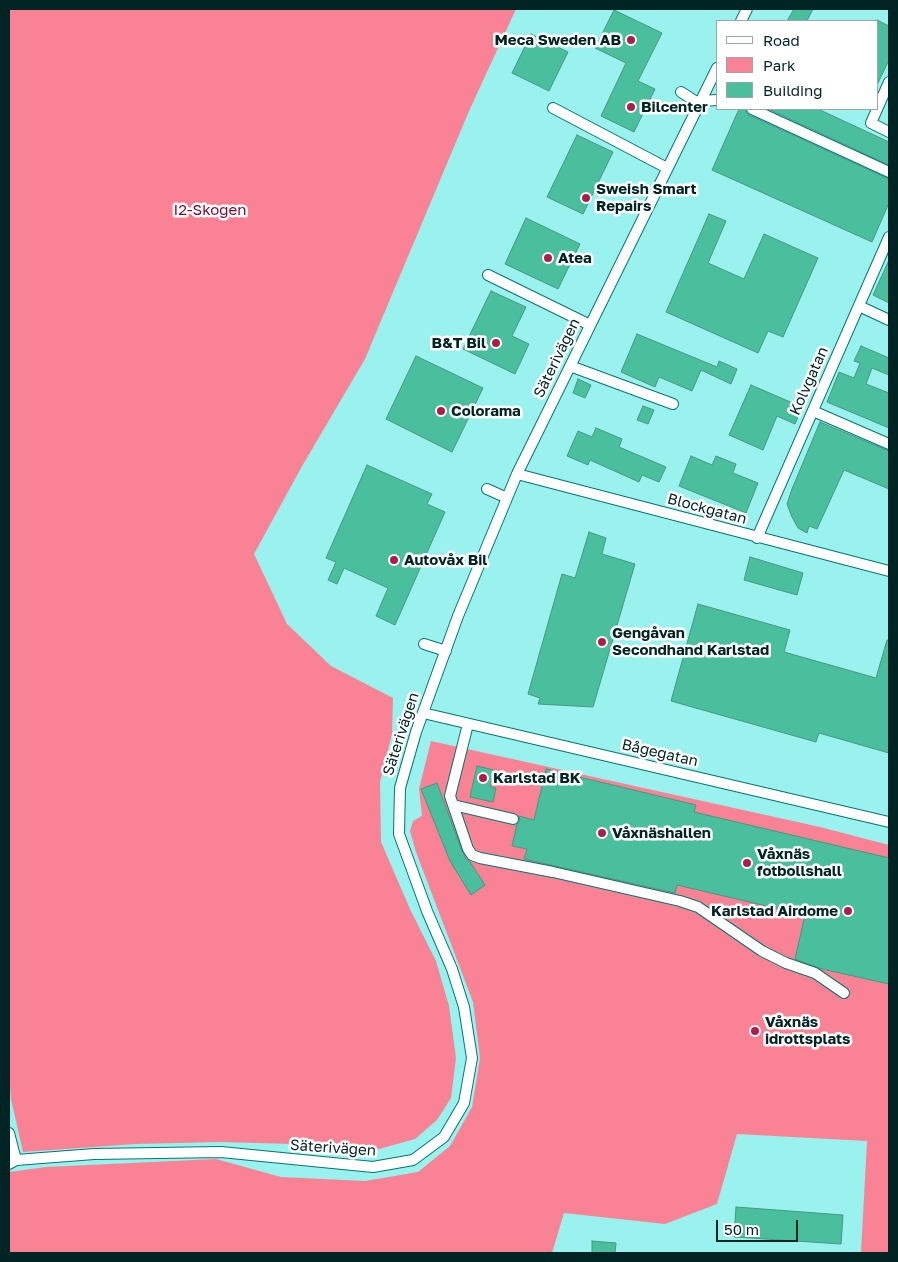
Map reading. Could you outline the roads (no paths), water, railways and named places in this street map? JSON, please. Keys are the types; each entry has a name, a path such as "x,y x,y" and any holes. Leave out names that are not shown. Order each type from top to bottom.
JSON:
{"street":[{"path":"741,20 747,9"},
{"name":"Säterivägen","path":"13,1162 127,1152 222,1152 373,1167 413,1160 444,1137 464,1103 472,1058 464,1007 452,969 426,911 399,834 400,788 423,713 446,650 506,498 716,70"},
{"path":"878,106 889,82"},
{"path":"680,92 699,102 716,100"},
{"path":"553,108 667,168"},
{"path":"754,110 889,172"},
{"path":"876,110 870,123 889,132"},
{"name":"Kolvgatan","path":"757,538 889,237"},
{"path":"488,275 590,325"},
{"path":"859,306 889,320"},
{"path":"570,366 673,404"},
{"path":"813,411 889,444"},
{"name":"Blockgatan","path":"517,474 889,571"},
{"path":"486,489 506,498"},
{"path":"424,644 446,650"},
{"name":"Bågegatan","path":"423,713 889,822"},
{"path":"468,724 450,796 468,850 472,855 487,860 553,872 691,904 762,951 786,963 815,973 844,993"},
{"path":"454,805 513,819"},
{"path":"9,1133 13,1162"}],"place":[{"name":"Meca Sweden AB","path":"631,40"},
{"name":"Bilcenter","path":"631,107"},
{"name":"Sweish Smart Repairs","path":"586,198"},
{"name":"Atea","path":"548,258"},
{"name":"B&T Bil","path":"496,343"},
{"name":"Colorama","path":"441,411"},
{"name":"Autovåx Bil","path":"394,560"},
{"name":"Gengåvan Secondhand Karlstad","path":"602,642"},
{"name":"Karlstad BK","path":"483,778"},
{"name":"Våxnäshallen","path":"602,833"},
{"name":"Våxnäs fotbollshall","path":"747,863"},
{"name":"Karlstad Airdome","path":"848,911"},
{"name":"Våxnäs idrottsplats","path":"755,1031"}],"park label":[{"name":"I2-Skogen","path":"210,210"}]}
